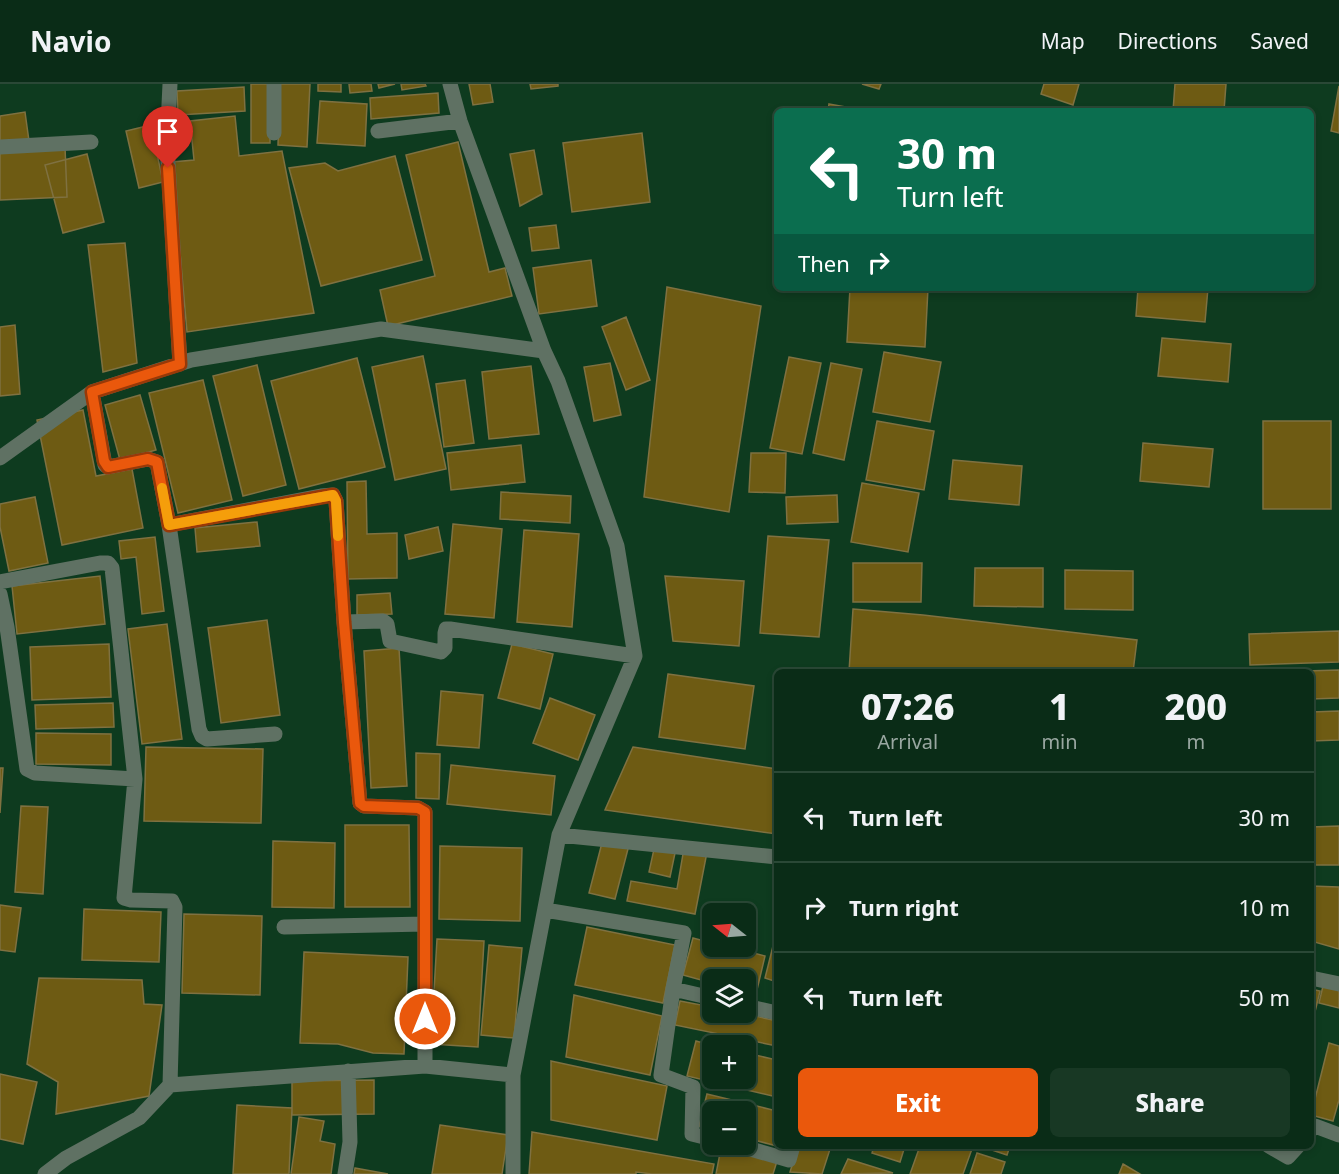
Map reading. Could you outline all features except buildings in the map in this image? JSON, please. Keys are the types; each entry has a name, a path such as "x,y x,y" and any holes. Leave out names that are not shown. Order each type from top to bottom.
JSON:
{"street":[{"path":"170,84 167,146 180,364"},
{"path":"274,84 274,133"},
{"path":"450,84 460,121 544,351 558,381 617,546 635,656 559,835 513,1075 513,1174"},
{"path":"378,131 460,121"},
{"path":"0,147 91,142"},
{"path":"0,458 92,392 191,360 381,329 544,351"},
{"path":"92,392 105,465 108,467 148,459 157,462 169,525 199,729 202,736 207,739 275,734"},
{"path":"169,525 333,495 336,501 360,803 364,806 418,808 425,812 425,1066"},
{"path":"0,582 100,563 108,563 112,568 135,779 124,898 172,901 175,907 170,1085 139,1118 66,1158 45,1174"},
{"path":"0,594 7,627 27,769 35,773 135,779"},
{"path":"344,622 386,621 390,641 441,652 446,648 446,629 450,629 635,656"},
{"path":"559,835 774,857"},
{"path":"545,910 684,933 673,989 661,1075 693,1087 692,1134 702,1136"},
{"path":"284,927 425,924"},
{"path":"1314,979 1339,984"},
{"path":"673,989 702,996"},
{"path":"756,1008 774,1012"},
{"path":"170,1085 425,1066 513,1075"},
{"path":"345,1174 350,1142 348,1071"},
{"path":"1314,1127 1339,1136"},
{"path":"756,1151 789,1160 792,1149"},
{"path":"1274,1149 1288,1157 1295,1149"}],"slow traffic":[{"path":"162,488 169,525 333,495 336,501 338,536"}],"route":[{"path":"168,168 180,364 92,392 105,465 108,467 148,459 157,462 169,525 333,495 336,501 360,803 364,806 418,808 425,812 425,1019"}]}
